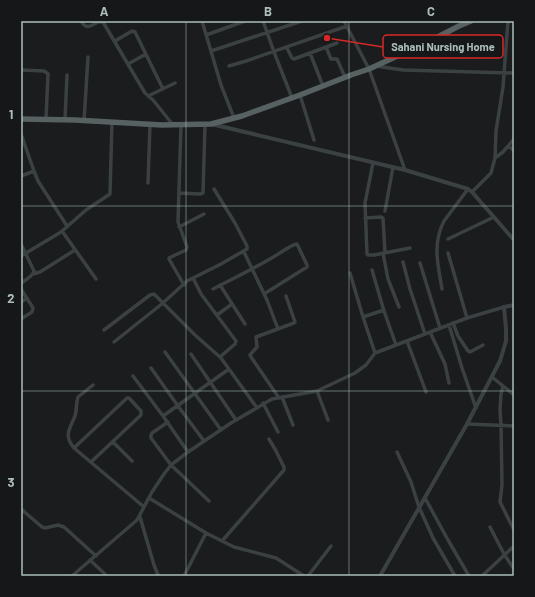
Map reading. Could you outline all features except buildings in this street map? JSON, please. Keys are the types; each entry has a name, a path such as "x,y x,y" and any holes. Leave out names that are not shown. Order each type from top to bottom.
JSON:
{"main road":[{"path":"21,119 181,125 208,124 234,118 369,69 470,21"}],"street":[{"path":"81,21 82,24 87,27 103,22 145,93 153,100 173,124"},
{"path":"202,21 221,85 234,118"},
{"path":"206,35 245,21"},
{"path":"263,21 292,98"},
{"path":"211,50 302,21"},
{"path":"344,21 369,69 405,170"},
{"path":"472,192 491,172 495,158 496,132 505,73 508,21"},
{"path":"229,66 287,48 347,26"},
{"path":"115,41 134,31 164,89"},
{"path":"287,48 293,59 337,43"},
{"path":"326,47 331,58 337,59 345,77"},
{"path":"310,53 323,86"},
{"path":"128,64 146,54"},
{"path":"84,121 88,57"},
{"path":"376,66 403,70 514,73"},
{"path":"21,70 44,71 48,74 46,119"},
{"path":"65,120 67,75"},
{"path":"148,96 175,83"},
{"path":"300,95 314,140"},
{"path":"21,256 62,231 86,210 110,194 112,122"},
{"path":"148,183 150,124"},
{"path":"179,193 202,193 208,124 405,170 468,189 514,240"},
{"path":"181,125 178,216 179,227 187,248 168,260 184,284"},
{"path":"21,134 38,181 67,226"},
{"path":"495,158 503,152 514,139"},
{"path":"509,146 514,151"},
{"path":"373,163 365,203 366,254 374,255 410,248"},
{"path":"385,211 393,168"},
{"path":"21,176 34,171"},
{"path":"114,342 163,303 184,284 247,249 236,223 214,189"},
{"path":"442,289 436,243 441,226 468,189"},
{"path":"179,227 204,214"},
{"path":"448,239 494,217"},
{"path":"365,218 383,218 384,253 388,279 399,307"},
{"path":"62,231 96,279"},
{"path":"21,244 33,268 33,274"},
{"path":"214,289 283,252 294,244 297,244 307,267 264,294"},
{"path":"21,283 33,274 40,272 75,250"},
{"path":"244,252 264,294 278,329"},
{"path":"448,253 467,318"},
{"path":"403,262 425,334"},
{"path":"420,263 440,328"},
{"path":"372,270 396,345"},
{"path":"350,273 375,354"},
{"path":"193,278 201,294 216,316 236,341 235,344 220,357"},
{"path":"220,285 245,324"},
{"path":"21,289 33,310 21,319"},
{"path":"104,330 151,294 155,295 195,335 220,357 257,408"},
{"path":"286,296 295,322 256,337 257,347 250,355 280,397 293,425"},
{"path":"21,302 27,298"},
{"path":"216,316 232,304"},
{"path":"72,576 134,524 140,517 152,492 171,466 188,452 236,420 272,399 317,391 355,373 366,365 375,354 396,345 467,318 514,304"},
{"path":"380,576 476,408 500,361 506,341 504,307"},
{"path":"363,317 384,310"},
{"path":"453,323 458,336 468,351 470,352 483,345"},
{"path":"449,325 476,408"},
{"path":"430,332 445,364 449,383"},
{"path":"408,341 426,392"},
{"path":"165,352 196,393 221,430"},
{"path":"191,354 236,420"},
{"path":"151,368 204,441"},
{"path":"163,416 229,369"},
{"path":"133,376 168,422 188,452"},
{"path":"492,377 514,395"},
{"path":"93,385 79,395 75,416 68,433 69,442 74,448 144,507"},
{"path":"503,386 500,402 502,485 500,502 514,530"},
{"path":"317,391 328,420"},
{"path":"74,448 127,398 130,398 141,411 141,415 91,462"},
{"path":"263,404 278,432"},
{"path":"168,422 152,433 151,436 171,466 209,500"},
{"path":"467,424 514,426"},
{"path":"222,541 284,470 284,467 269,439"},
{"path":"113,442 132,461"},
{"path":"397,452 411,482 433,538 455,576"},
{"path":"149,498 206,533 234,547 276,558 304,576"},
{"path":"425,498 469,576"},
{"path":"21,509 42,527 45,528 58,525 64,527 96,556"},
{"path":"140,517 158,575"},
{"path":"490,527 504,554 514,569"},
{"path":"184,576 206,533"},
{"path":"308,576 331,546"},
{"path":"482,576 514,546"},
{"path":"90,560 107,576"}],"place":[{"name":"Sahani Nursing Home","path":"327,38"}]}
